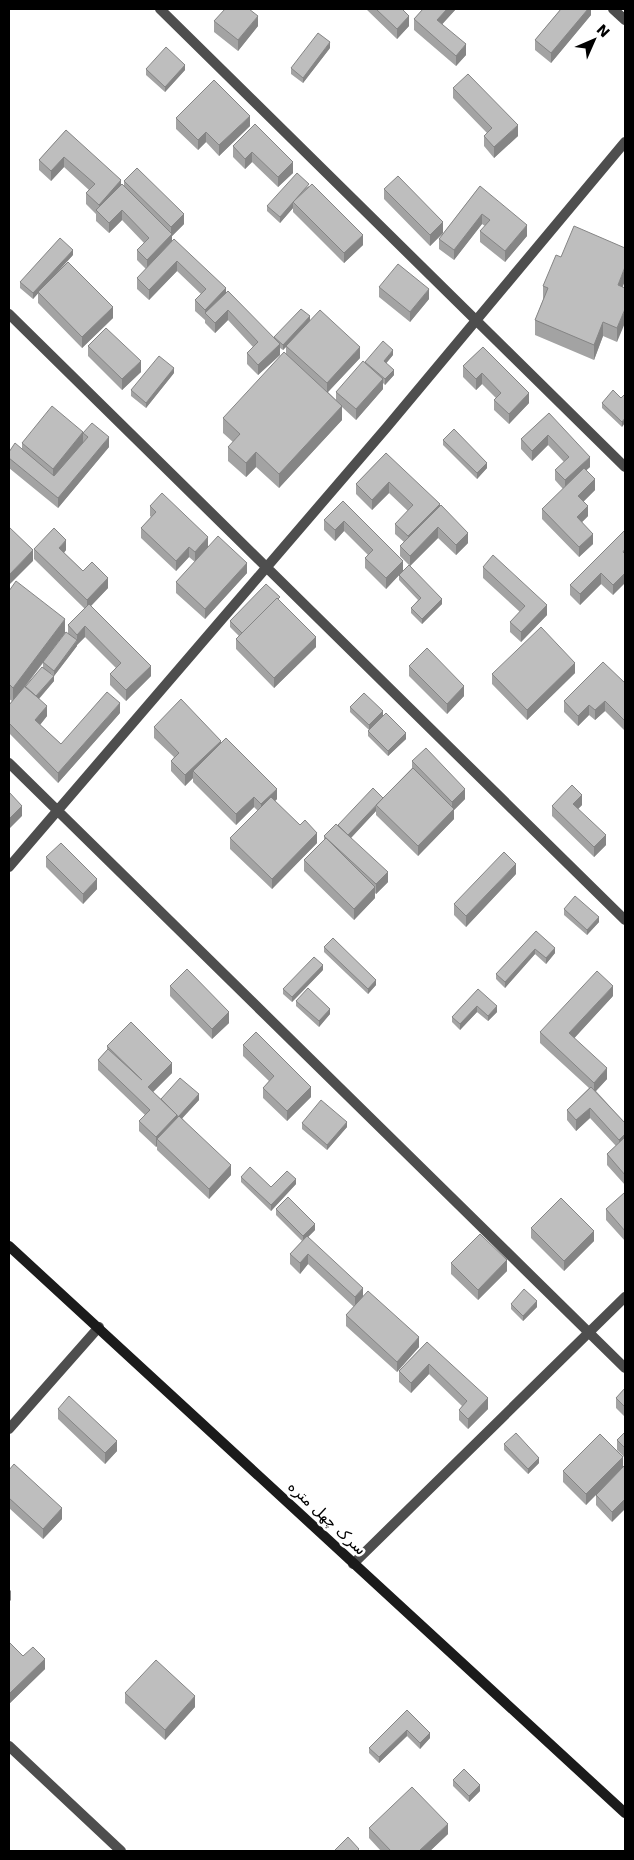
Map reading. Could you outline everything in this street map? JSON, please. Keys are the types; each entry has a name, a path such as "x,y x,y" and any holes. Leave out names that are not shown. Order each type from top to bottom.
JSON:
{"street":[{"path":"160,9 625,468"},
{"path":"613,9 625,20"},
{"path":"9,867 387,427 625,142"},
{"path":"9,314 625,920"},
{"path":"9,763 625,1368"},
{"name":"سرک چهل متره","path":"9,1246 625,1813"},
{"path":"354,1564 625,1297"},
{"path":"9,1429 98,1327"},
{"path":"9,1746 121,1851"}],"building":[{"path":"225,9 249,9 258,16 238,40 214,21"},
{"path":"376,9 402,9 409,16 397,29"},
{"path":"423,9 447,9 437,20 466,44 456,56 414,19"},
{"path":"561,9 588,9 551,53 535,40"},
{"path":"318,33 330,42 303,78 291,68"},
{"path":"166,47 185,65 165,87 146,69"},
{"path":"468,74 518,125 494,147 484,136 492,128 453,88"},
{"path":"214,80 250,116 219,145 206,132 198,140 176,118"},
{"path":"255,124 293,162 278,177 252,152 245,159 233,146"},
{"path":"66,130 121,180 99,205 86,193 95,184 64,157 51,171 39,160"},
{"path":"137,168 184,214 171,227 124,181"},
{"path":"297,173 309,184 280,217 267,206"},
{"path":"398,176 443,222 430,235 384,189"},
{"path":"122,184 172,234 147,260 137,250 149,238 122,210 109,223 96,210"},
{"path":"312,184 363,235 344,253 293,202"},
{"path":"480,186 527,225 505,251 480,231 490,220 482,214 454,250 439,239"},
{"path":"574,226 625,248 625,267 618,285 625,288 625,309 617,328 603,322 594,345 535,320 548,288 543,286 556,255 561,257"},
{"path":"60,238 73,250 33,293 20,282"},
{"path":"174,239 226,288 205,310 195,300 206,289 177,261 149,290 137,278"},
{"path":"68,262 113,307 82,337 38,292"},
{"path":"398,264 429,289 410,312 379,287"},
{"path":"228,291 280,344 258,365 247,353 258,342 228,310 215,323 205,313"},
{"path":"301,309 310,316 283,345 274,337"},
{"path":"320,310 360,347 327,383 286,346"},
{"path":"106,328 141,361 122,379 88,346"},
{"path":"383,341 393,350 384,361 394,370 385,379 365,362"},
{"path":"483,347 529,393 509,414 494,400 501,393 482,373 476,379 463,366"},
{"path":"284,352 342,406 279,474 256,452 246,463 228,447 240,434 223,418"},
{"path":"159,356 174,368 146,403 131,390"},
{"path":"363,361 383,379 356,409 336,392"},
{"path":"613,390 621,398 625,394 625,418 622,422 602,403"},
{"path":"52,406 83,432 53,469 22,443"},
{"path":"549,413 590,457 565,480 555,470 569,457 548,435 532,451 521,439"},
{"path":"92,423 109,437 58,498 9,458 9,452 15,443 54,476 88,437 83,433"},
{"path":"454,429 487,463 477,473 443,440"},
{"path":"386,453 440,504 408,536 395,524 413,505 389,482 372,500 356,484"},
{"path":"584,468 595,479 578,496 588,506 577,517 593,534 579,547 542,509"},
{"path":"162,493 208,537 195,552 189,547 176,561 141,528 156,512 150,506"},
{"path":"343,501 403,561 386,578 365,558 373,550 344,521 335,530 324,520"},
{"path":"441,505 468,533 456,545 438,527 410,556 400,546"},
{"path":"9,527 33,550 9,575"},
{"path":"54,528 66,540 59,548 83,571 92,562 108,578 87,600 34,549"},
{"path":"625,530 625,549 623,552 625,554 625,573 613,585 601,573 580,594 570,585"},
{"path":"218,536 247,563 205,609 176,582"},
{"path":"493,555 547,605 521,632 510,622 525,606 483,567"},
{"path":"409,565 442,599 422,619 411,608 421,598 399,575"},
{"path":"16,581 65,619 13,688 9,684 9,591"},
{"path":"266,584 280,597 242,633 230,621"},
{"path":"277,598 316,637 274,678 236,639"},
{"path":"89,604 151,666 126,690 110,674 121,663 85,626 77,635 68,625"},
{"path":"541,627 575,663 527,710 492,674"},
{"path":"66,632 77,640 54,671 43,662"},
{"path":"427,648 464,686 447,704 409,666"},
{"path":"603,662 625,683 624,720 605,701 595,710 589,705 578,716 564,701"},
{"path":"42,667 54,676 36,696 25,687"},
{"path":"25,686 47,706 35,720 61,744 107,692 120,703 58,773 9,723 9,705"},
{"path":"364,693 383,711 369,725 350,707"},
{"path":"181,699 221,741 185,775 171,761 179,753 154,727"},
{"path":"386,713 406,733 388,751 368,731"},
{"path":"226,738 277,789 261,804 254,797 236,814 193,771"},
{"path":"426,748 465,789 452,802 412,761"},
{"path":"413,768 454,809 418,846 376,805"},
{"path":"572,785 582,795 573,804 606,835 594,847 552,806"},
{"path":"373,788 383,798 348,835 338,825"},
{"path":"9,792 22,806 9,819"},
{"path":"271,797 300,825 305,820 317,833 272,879 230,838"},
{"path":"336,824 388,872 376,884 324,836"},
{"path":"326,838 375,887 354,909 304,860"},
{"path":"61,843 97,879 83,894 46,857"},
{"path":"504,852 516,864 466,916 454,904"},
{"path":"575,896 599,917 587,930 564,909"},
{"path":"536,931 555,948 546,958 535,949 505,982 496,974"},
{"path":"333,938 376,980 368,989 324,947"},
{"path":"314,957 323,965 292,997 283,989"},
{"path":"187,969 229,1012 212,1029 170,986"},
{"path":"597,971 613,986 569,1033 607,1068 594,1083 540,1032"},
{"path":"308,988 330,1009 319,1021 296,1001"},
{"path":"478,989 497,1006 488,1016 477,1006 460,1024 452,1017"},
{"path":"131,1022 172,1063 148,1087 177,1115 156,1137 139,1121 150,1110 98,1060 108,1049 142,1080 107,1046"},
{"path":"256,1032 311,1087 287,1111 263,1088 274,1076 243,1045"},
{"path":"180,1078 199,1094 178,1117 161,1099"},
{"path":"591,1087 625,1123 625,1134 619,1140 590,1108 576,1120 567,1110"},
{"path":"321,1100 347,1122 327,1145 302,1123"},
{"path":"179,1116 231,1165 209,1189 157,1139"},
{"path":"625,1137 625,1175 607,1154"},
{"path":"250,1167 271,1187 287,1171 296,1179 271,1205 241,1177"},
{"path":"625,1194 625,1231 606,1209"},
{"path":"288,1197 315,1224 303,1236 276,1209"},
{"path":"561,1198 594,1231 564,1261 531,1228"},
{"path":"480,1234 507,1260 478,1290 451,1263"},
{"path":"307,1236 363,1288 355,1297 308,1254 300,1263 290,1254"},
{"path":"524,1289 537,1301 523,1316 511,1304"},
{"path":"368,1291 419,1337 397,1362 346,1315"},
{"path":"427,1342 488,1398 468,1419 459,1410 467,1401 429,1364 411,1383 399,1371"},
{"path":"625,1388 625,1407 616,1398"},
{"path":"69,1396 117,1441 105,1453 58,1409"},
{"path":"625,1432 625,1448 617,1440"},
{"path":"516,1433 539,1458 528,1469 504,1444"},
{"path":"600,1434 623,1457 586,1494 563,1471"},
{"path":"14,1464 62,1508 43,1529 9,1498 9,1470"},
{"path":"625,1465 625,1499 612,1512 596,1495"},
{"path":"9,1642 23,1656 33,1647 45,1659 10,1693 9,1691"},
{"path":"156,1660 195,1696 165,1730 125,1693"},
{"path":"407,1710 430,1733 420,1743 407,1730 379,1757 369,1748"},
{"path":"464,1769 480,1785 469,1796 453,1780"},
{"path":"412,1787 448,1824 419,1851 391,1851 369,1828"},
{"path":"348,1837 359,1849 357,1851 334,1851"}]}
